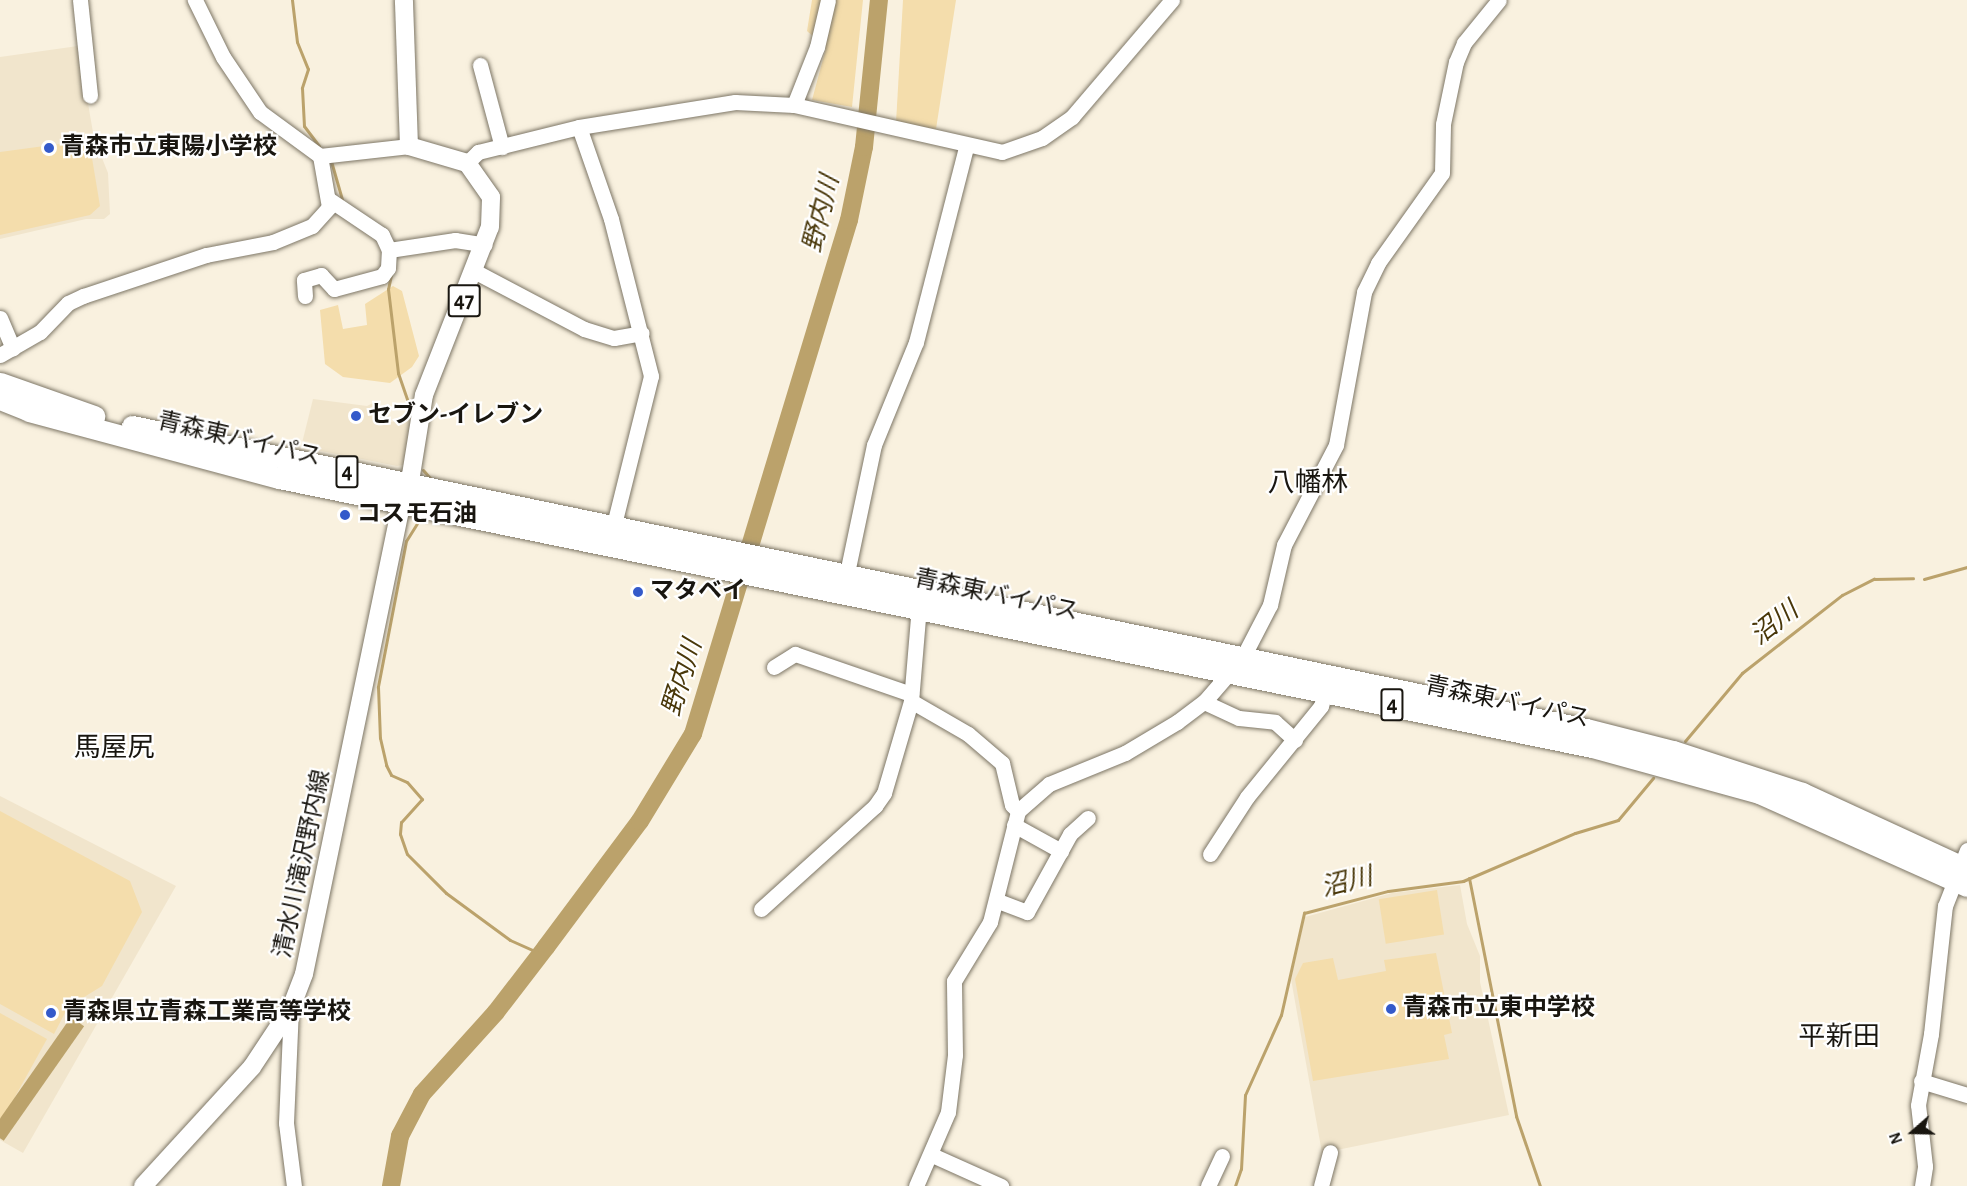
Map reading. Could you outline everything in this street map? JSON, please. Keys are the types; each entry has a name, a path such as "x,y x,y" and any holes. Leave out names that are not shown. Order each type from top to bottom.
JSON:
{"highway":[{"name":"青森東バイパス","path":"0,383 105,420 683,558 817,576 847,573 1236,664 1326,692 1673,768 1759,794 1964,870"},
{"name":"青森東バイパス","path":"0,399 29,411 279,478 406,492 614,524 698,542 919,606 1236,664 1673,751 1802,793 1964,870"}],"main road":[{"path":"404,0 409,146 468,163"},
{"name":"47","path":"406,492 432,369 476,273 485,245 491,197 468,163"},
{"name":"清水川滝沢野内線","path":"143,1186 241,1081 291,1008 315,937 406,492"}],"street":[{"path":"80,0 90,95"},
{"path":"0,318 6,351 40,332 68,303 83,296 206,255 273,242 312,226 322,218 330,200 320,156 260,111 223,57 195,0"},
{"path":"794,105 818,47 828,0"},
{"path":"468,163 478,152 579,127 735,102 794,105 814,112 966,147 1002,152 1056,129 1092,96 1172,0"},
{"path":"1016,818 1049,784 1125,753 1204,702 1236,664 1270,605 1284,546 1336,445 1364,292 1378,263 1442,173 1443,124 1456,62 1464,43 1499,0"},
{"path":"480,65 502,147"},
{"path":"579,127 642,333 650,390 627,455 614,524"},
{"path":"320,156 409,146"},
{"path":"847,573 874,445 918,336 966,147"},
{"path":"305,296 304,280 321,275 334,289 382,276 388,268 389,250 373,227 330,200"},
{"path":"389,250 455,240 485,245"},
{"path":"476,273 584,329 614,338 642,333"},
{"path":"761,909 875,806 884,793 911,697 919,606"},
{"path":"774,667 795,654 911,697 968,734 1002,763 1016,818 998,901 954,981 952,1078 948,1112 932,1155 916,1186"},
{"path":"1210,854 1247,797 1295,740 1326,692"},
{"path":"1204,702 1239,718 1275,722 1295,740"},
{"path":"1016,818 1061,851"},
{"path":"998,901 1028,912 1061,851 1088,818"},
{"path":"1922,1186 1926,1166 1918,1105 1945,906 1964,870"},
{"path":"291,1008 286,1123 294,1186"},
{"path":"1922,1081 1967,1095"},
{"path":"1321,1186 1330,1152"},
{"path":"932,1155 1001,1186"},
{"path":"1208,1186 1222,1156"}],"shaded area":[{"path":"812,0 863,0 852,107 812,100 826,48 807,31"},
{"path":"903,0 956,0 936,129 896,123"},
{"name":"青森市立東陽小学校","path":"78,46 94,138 108,173 110,214 104,219 86,219 0,239 0,57"},
{"path":"89,140 100,206 90,215 0,235 0,152"},
{"path":"393,286 402,291 419,356 412,367 390,383 343,377 325,364 320,310 338,305 343,329 367,325 365,304"},
{"path":"313,399 367,406 375,402 384,423 410,419 409,464 397,466 301,447"},
{"name":"青森県立青森工業高等学校","path":"0,796 176,886 23,1153 0,1140"},
{"path":"0,811 130,881 142,912 102,986 68,1007 54,1034 0,1004"},
{"name":"青森市立東中学校","path":"1460,885 1467,924 1480,956 1480,982 1509,1115 1322,1153 1291,979 1305,917 1392,893"},
{"path":"1437,890 1444,934 1386,944 1379,899"},
{"path":"1436,953 1452,1033 1444,1035 1449,1059 1313,1081 1295,979 1303,963 1333,958 1338,980 1386,971 1384,960"},
{"path":"0,1013 47,1039 0,1124"},
{"path":"71,1017 84,1026 4,1141 0,1138 0,1118"}],"waterway":[{"path":"292,0 297,42 308,69 302,88 304,126 319,146"},
{"name":"野内川","path":"391,1186 400,1136 422,1094 496,1012 546,947 640,821 693,734 849,220 864,147 879,0"},
{"path":"331,161 342,199"},
{"path":"391,275 388,289 398,373 408,402"},
{"path":"423,470 430,478"},
{"path":"421,517 406,541 378,687 380,738 386,765 391,775 407,782 422,799 401,822 400,834 407,854 446,893 510,940 541,954"},
{"name":"沼川","path":"1924,579 1967,567"},
{"name":"沼川","path":"1685,741 1742,673 1842,595 1874,579 1913,578"},
{"name":"沼川","path":"1235,1186 1241,1169 1245,1095 1281,1015 1304,913 1388,891 1463,881 1575,833 1618,820 1653,778"},
{"path":"1469,878 1516,1116 1540,1186"}],"place":[{"name":"青森市立東陽小学校","path":"49,148"},
{"name":"セブン-イレブン","path":"356,416"},
{"name":"コスモ石油","path":"345,515"},
{"name":"マタベイ","path":"638,592"},
{"name":"青森市立東中学校","path":"1391,1009"},
{"name":"青森県立青森工業高等学校","path":"51,1013"}],"district":[{"name":"八幡林","path":"1308,483"},
{"name":"馬屋尻","path":"114,748"},
{"name":"平新田","path":"1839,1037"}]}
